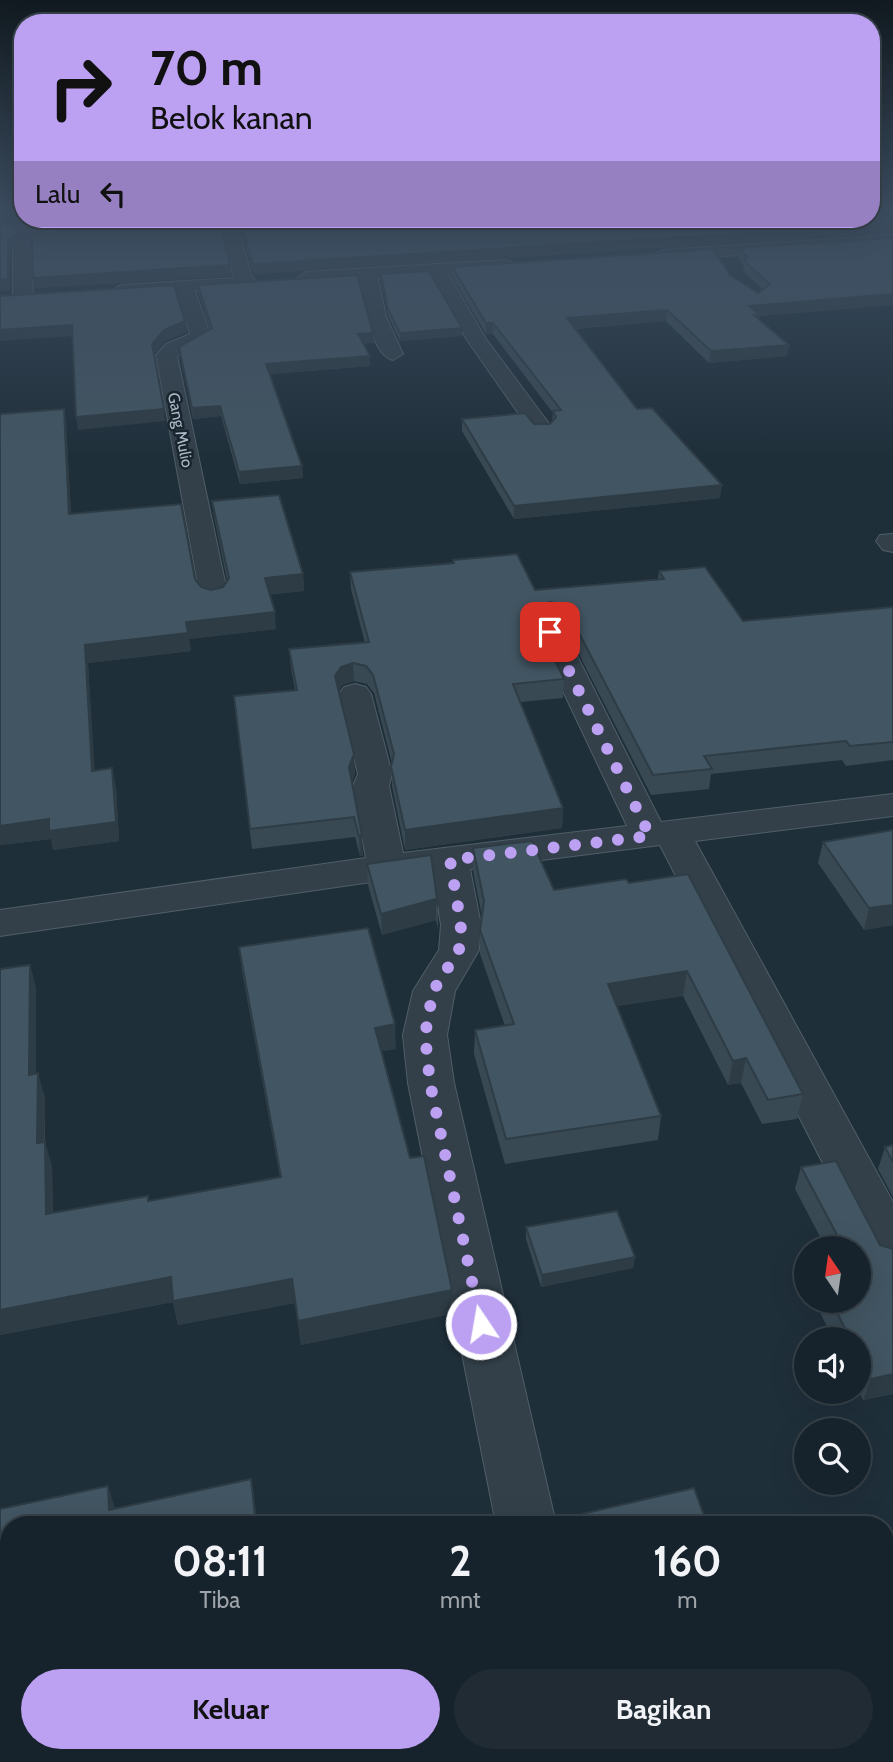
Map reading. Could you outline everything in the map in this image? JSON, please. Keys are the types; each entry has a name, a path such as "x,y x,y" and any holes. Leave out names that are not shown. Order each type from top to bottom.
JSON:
{"street":[{"path":"0,299 30,297 29,292"},
{"name":"Gang Mulio","path":"186,292 201,337 173,348 166,355 214,596"},
{"path":"371,292 376,317 394,354"},
{"path":"449,292 477,340 541,429"},
{"path":"550,632 893,1250"},
{"path":"355,694 376,774 371,786 387,867"},
{"path":"0,923 387,867 893,805"},
{"path":"450,860 461,925 459,950 433,991 425,1035 430,1083 524,1516"}],"building":[{"path":"60,292 176,292 185,321 164,330 152,344 164,409 76,417 72,325 0,330 0,296"},
{"path":"200,292 362,292 373,333 358,334 370,356 266,364 302,466 239,472 220,406 192,408 179,347 212,328"},
{"path":"385,292 441,292 462,328 400,333 388,309"},
{"path":"467,292 893,294 749,306 760,315 754,315 789,345 711,351 667,310 567,318 637,409 652,408 722,485 514,506 462,419 525,413 534,424 550,424 556,417 553,411 561,410 493,323 486,323"},
{"path":"64,409 69,514 181,504 195,579 201,587 211,590 223,587 229,578 212,501 279,495 303,574 265,578 275,612 186,622 188,633 85,645 92,771 112,768 116,822 49,831 49,819 0,826 0,414"},
{"path":"517,554 535,590 664,579 659,571 705,567 743,621 893,607 893,742 850,746 846,741 704,756 712,769 653,775 568,612 563,605 550,602 538,607 533,615 564,679 513,684 563,808 405,830 391,767 394,754 373,675 366,666 353,663 341,667 335,676 354,754 349,767 362,836 359,836 354,817 250,829 234,696 297,690 289,649 369,642 350,572 454,563 453,560"},
{"path":"893,830 893,905 869,908 823,842"},
{"path":"532,841 554,890 626,879 629,883 688,874 803,1094 768,1100 746,1058 733,1061 687,971 608,984 661,1116 506,1139 475,1030 514,1024 480,930 484,901 473,848"},
{"path":"431,855 438,906 436,899 381,914 367,864"},
{"path":"368,928 395,1024 375,1028 410,1158 424,1156 452,1290 298,1321 292,1279 173,1301 171,1277 0,1310 0,969 30,965 29,1075 38,1073 37,1143 45,1142 46,1214 148,1196 148,1201 281,1177 239,947"},
{"path":"893,1145 893,1162 885,1147"},
{"path":"836,1161 880,1245 893,1249 893,1374 871,1379 871,1327 844,1327 837,1313 872,1312 872,1236 838,1236 801,1167"},
{"path":"617,1211 635,1257 542,1275 526,1227"},
{"path":"251,1479 255,1516 0,1516 0,1509 108,1486 109,1510"},
{"path":"694,1488 704,1516 583,1516"}],"route":[{"path":"481,1324 430,1083 425,1035 433,991 459,950 461,925 450,860 650,836 550,632"}]}
